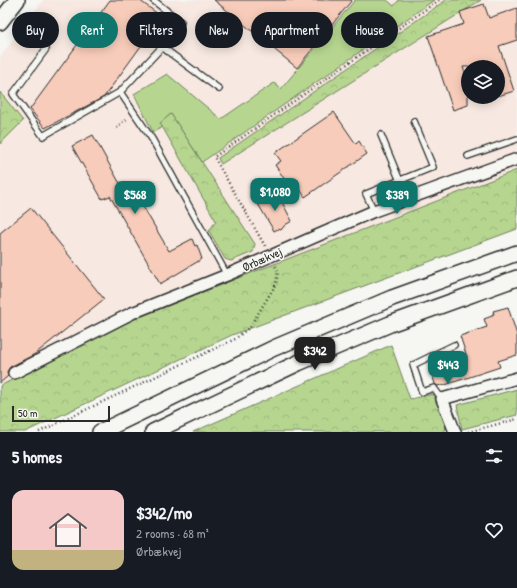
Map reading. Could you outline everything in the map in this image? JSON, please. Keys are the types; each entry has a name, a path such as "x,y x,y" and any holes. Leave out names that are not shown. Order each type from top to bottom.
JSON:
{"main road":[{"path":"0,22 17,0"},
{"path":"100,432 274,348 392,298 517,253"},
{"path":"153,432 298,363 390,324 517,278"}],"street":[{"name":"Ørbækvej","path":"14,373 132,313 227,275 374,211 517,159"},
{"path":"455,432 442,399 517,378"}],"lane":[{"path":"153,0 168,12"},
{"path":"46,49 13,94 43,136 120,92 161,48"},
{"path":"163,48 218,89"},
{"path":"120,92 152,139 227,275"},
{"path":"374,211 366,194 433,167 414,121"},
{"path":"381,135 400,181"},
{"path":"468,156 517,139"},
{"path":"442,399 434,388 422,392 413,365 454,345"}],"path":[{"path":"39,432 235,339 250,327 276,284 278,271 214,157 439,0"},
{"path":"117,128 134,113"},
{"path":"468,432 517,419"}],"shaded area":[{"path":"43,0 517,0 517,223 0,401 0,57 12,41 12,48 59,48 59,12 34,12"}],"green space":[{"path":"355,0 387,0 394,6 399,0 434,0 398,25 398,12 345,12"},
{"path":"446,0 481,0 221,164 218,158 377,48 398,48 398,33"},
{"path":"341,17 341,48 365,48 202,162 171,114 160,123 163,127 153,132 134,94 167,74 221,119 274,83 281,89 315,48 333,48 333,26"},
{"path":"0,92 23,121 0,144"},
{"path":"171,114 255,244 253,252 231,261 225,259 209,231 216,221 160,123"},
{"path":"517,170 517,229 232,335 25,432 0,432 0,386 117,326"},
{"path":"391,345 410,399 433,394 446,423 445,431 193,432"},
{"path":"517,389 517,415 462,429 457,405"}],"building":[{"path":"110,0 139,0 155,12 126,12 126,48 140,48 104,97 45,128 30,109 75,48 118,48 118,12 101,12"},
{"path":"214,0 352,0 333,23 333,12 251,12 251,30 243,24 243,12 229,12"},
{"path":"484,4 489,18 517,8 517,40 499,46 504,60 461,60 461,104 468,105 453,110 428,36 464,24 460,12"},
{"path":"273,48 313,48 297,68"},
{"path":"505,64 514,91 505,94"},
{"path":"334,112 356,144 359,141 367,154 305,197 299,188 293,192 275,165 281,161 275,153"},
{"path":"93,135 119,182 131,186 169,251 192,239 195,246 197,245 202,259 160,284 110,196 102,199 72,146"},
{"path":"277,193 292,221 285,225 281,230 278,229 274,231 258,204"},
{"path":"31,208 104,299 35,354 10,367 7,372 8,376 0,383 0,233"},
{"path":"508,307 517,335 517,355 498,361 500,367 442,386 435,384 431,371 436,369 436,367 467,357 460,336 487,327 484,319 492,316 492,314 494,314 493,311"}]}
